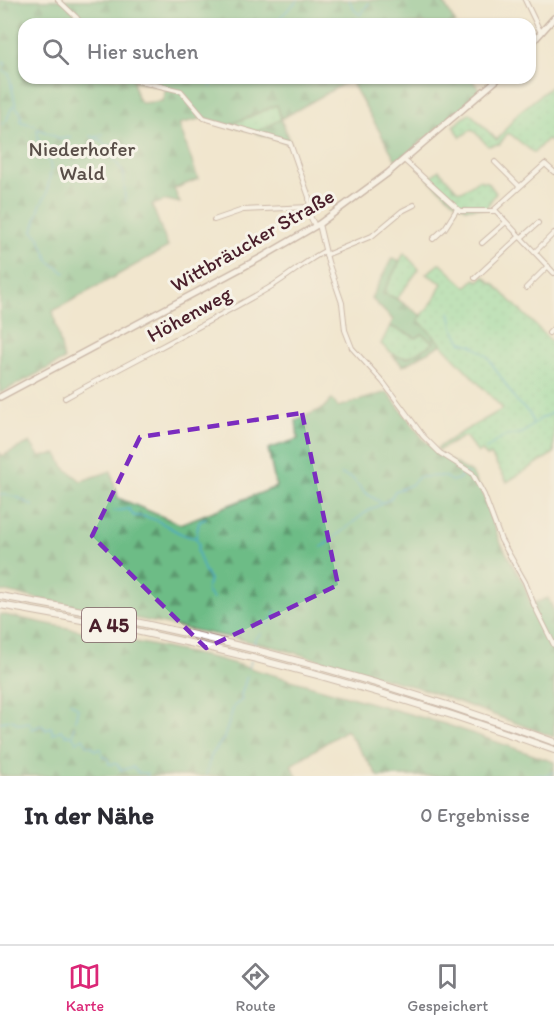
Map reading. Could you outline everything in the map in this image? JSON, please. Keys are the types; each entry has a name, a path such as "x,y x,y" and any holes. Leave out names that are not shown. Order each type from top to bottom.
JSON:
{"highway":[{"name":"A 45","path":"0,596 100,614 218,640 290,659 420,697 526,736 554,750"},
{"name":"A 45","path":"0,605 104,624 216,649 554,742"}],"main road":[{"path":"536,38 554,18"},
{"name":"Wittbräucker Straße","path":"0,398 264,256 317,225 350,203 492,84"}],"street":[{"path":"58,0 77,18"},
{"path":"525,0 534,18"},
{"path":"536,23 541,33"},
{"path":"150,84 181,91 204,118 290,143 309,197 310,216 317,225 342,303 345,330 352,348 383,382 423,436 440,453 472,473 484,495 501,540 525,582 554,645"},
{"path":"404,159 457,209 467,212 494,210 545,164 554,172"},
{"path":"495,162 519,186"},
{"name":"Höhenweg","path":"65,398 176,340 325,253 372,236 402,211 414,205"},
{"path":"214,220 243,210 310,207"},
{"path":"433,239 445,228 457,209"},
{"path":"494,210 554,273"},
{"path":"482,243 506,222"},
{"path":"475,278 538,223"},
{"path":"535,252 554,233"},
{"path":"526,288 548,266"},
{"path":"549,333 554,328"}],"highlighted area":[{"path":"302,413 338,585 206,648 92,536 140,437"}],"green space":[{"name":"Niederhofer Wald","path":"0,0 442,0 452,18 18,18 18,84 134,84 137,98 142,103 162,101 166,88 150,84 343,84 281,119 277,105 229,125 204,118 179,124 198,179 174,189 180,203 167,200 152,205 168,247 53,311 64,360 0,393"},
{"name":"Niederhofer Wald","path":"352,84 475,84 481,92 397,162"},
{"path":"554,84 554,144 547,139 534,153 510,134 507,134 500,144 488,146 472,129 461,137 453,126 470,113 497,140 518,113"},
{"path":"277,105 281,119 266,128 251,131 230,125"},
{"path":"281,119 290,143 256,133"},
{"path":"439,170 457,190 462,191 478,180 488,182 496,193 486,208 466,208 456,203 428,179"},
{"path":"404,253 419,269 397,299 383,293"},
{"path":"392,258 400,261 383,293 397,299 422,316 418,320 442,344 403,366 393,356 408,358 434,343 422,334 416,338 390,326 393,320 371,298"},
{"path":"440,263 466,287 475,279 479,281 484,276 554,344 554,453 507,482 491,455 488,457 482,451 478,453 465,436 439,450 437,448 503,409 418,320 434,300 442,283 426,274"},
{"path":"390,326 416,338 422,334 435,343 407,357 395,355 381,344"},
{"path":"387,392 424,440 439,454 472,473 483,494 499,540 523,583 531,604 548,598 554,611 554,737 426,690 267,645 0,591 0,453 2,456 30,442 39,456 57,454 64,467 81,481 111,471 118,498 180,524 276,487 268,449 298,439 296,420 322,409 332,399 338,407"},
{"path":"0,614 218,659 448,725 554,762 554,776 378,776 346,730 291,765 297,776 0,776"}],"waterway":[{"path":"279,18 298,0"},
{"path":"349,0 360,15 369,3"},
{"path":"0,60 5,63 5,66"},
{"path":"3,70 9,74 16,107 21,113 21,122 35,125"},
{"path":"7,120 11,109 16,104"},
{"path":"37,129 39,146 50,163 51,170 47,193 40,206 33,231 39,237 49,261 65,273"},
{"path":"38,129 61,139 71,137"},
{"path":"96,137 103,134"},
{"path":"90,136 101,140 124,174 125,201"},
{"path":"105,145 124,148"},
{"path":"450,312 453,327 461,342 472,345 487,356 517,402 530,414 533,424"},
{"path":"486,449 502,437 523,433 540,419 554,412"},
{"path":"341,474 353,479 364,492 380,502"},
{"path":"322,547 365,513 390,499 395,491 411,485 419,477 444,476 451,481 459,479 462,474 468,474"},
{"path":"0,494 17,497 33,506"},
{"path":"114,511 129,509 134,516 151,518 196,538 199,545 197,550 210,580 207,592 213,599"},
{"path":"196,537 199,522 206,518"},
{"path":"267,625 274,617 275,611"},
{"path":"253,648 255,639 261,633"},
{"path":"249,668 251,661"},
{"path":"206,776 211,756 224,738 234,706 242,700 241,695 247,676"},
{"path":"70,702 78,708 75,721"},
{"path":"0,722 12,720 19,724 29,722 32,729 42,725 46,730 51,727 53,734 61,730 66,735 72,735 77,742 83,738 87,745 92,746 95,750 101,749 103,757 108,758 109,764 117,764 121,770 133,767 138,773 146,773 148,776"},
{"path":"73,734 74,726"},
{"path":"533,776 538,774 544,776 554,772"}]}
